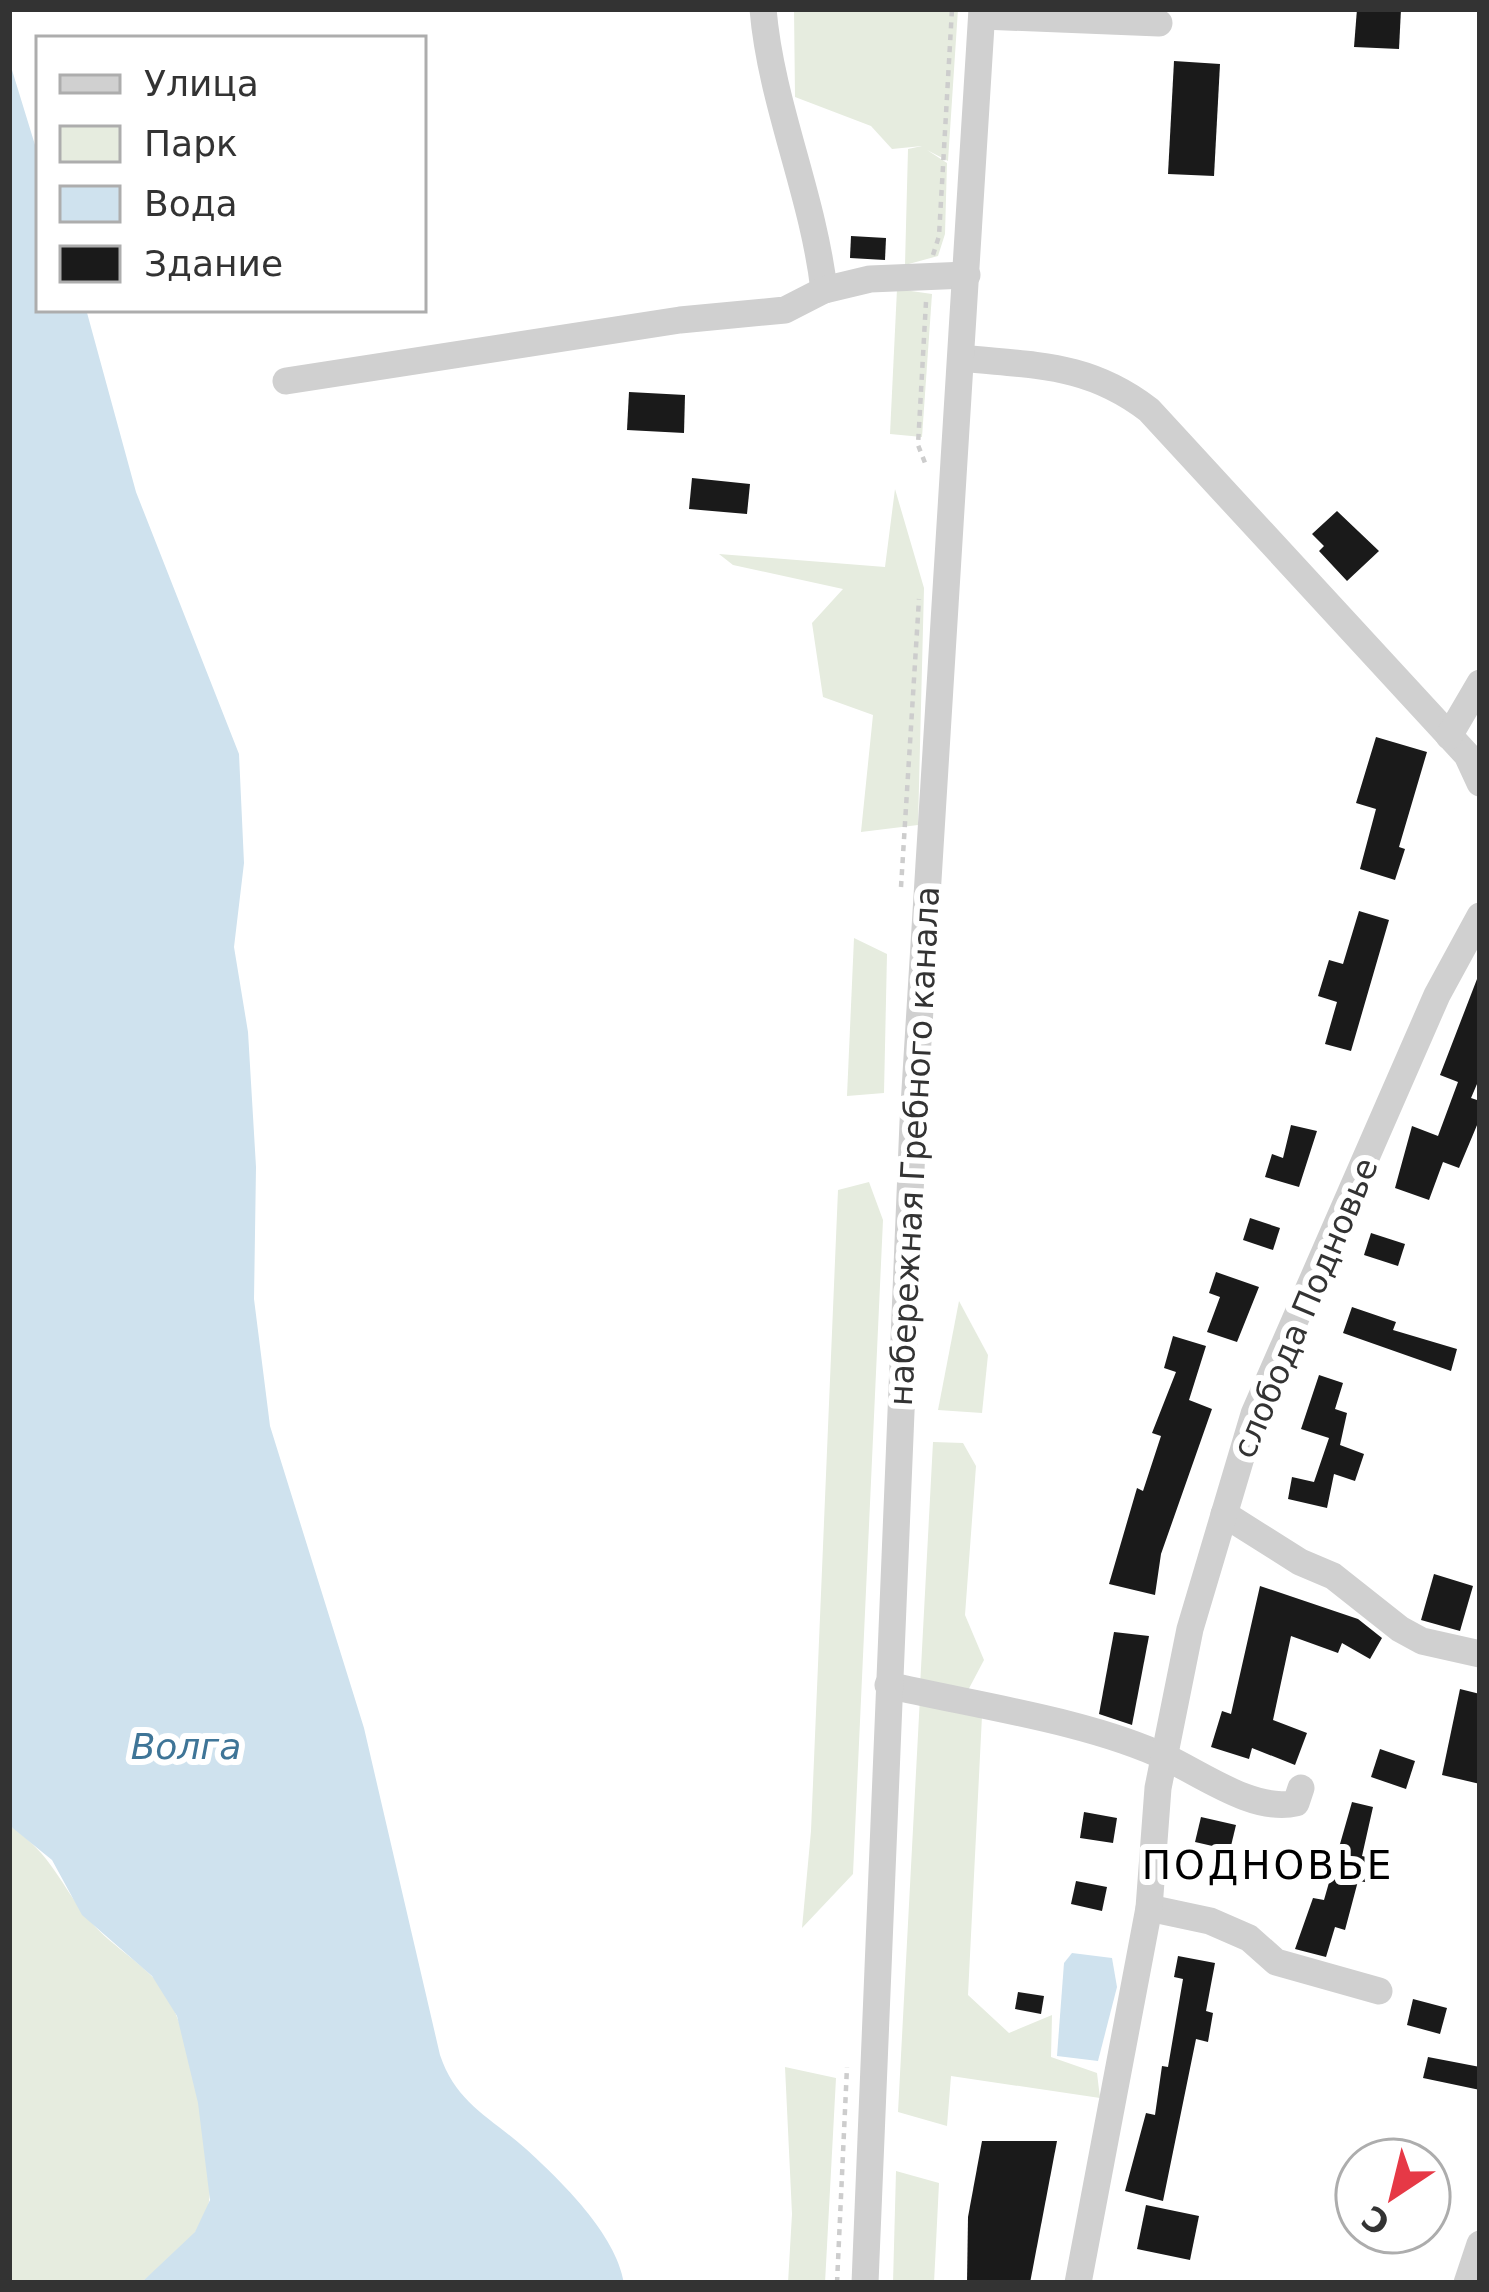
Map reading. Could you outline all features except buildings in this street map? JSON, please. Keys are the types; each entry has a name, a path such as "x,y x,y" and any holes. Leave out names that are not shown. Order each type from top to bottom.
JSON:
{"street":[{"path":"763,9 766,52 817,231 824,290"},
{"path":"982,12 1159,23"},
{"name":"набережная Гребного канала","path":"866,2283 913,1122 982,12"},
{"path":"286,381 680,320 784,310 824,290 909,274 967,275"},
{"path":"962,358 1083,371 1116,385 1149,410 1467,755 1480,784"},
{"path":"1449,736 1480,683"},
{"name":"слобода Подновье","path":"1078,2283 1149,1908 1165,1757 1190,1629 1254,1414 1437,995 1480,916"},
{"path":"1224,1514 1300,1562 1333,1576 1400,1629 1422,1641 1480,1654"},
{"path":"888,1684 1165,1757 1214,1784 1283,1806 1296,1803 1301,1788"},
{"path":"1149,1908 1210,1921 1250,1938 1276,1962 1379,1991"},
{"path":"1467,2283 1480,2244"}],"green space":[{"path":"794,9 958,9 948,161 927,150 947,163 945,234 938,256 905,265 908,149 922,146 892,149 871,126 795,97"},
{"path":"897,289 932,294 922,437 890,434"},
{"path":"895,489 924,588 918,825 861,832 873,715 823,697 812,623 843,589 733,565 719,554 885,567"},
{"path":"854,938 887,954 884,1093 847,1096"},
{"path":"869,1182 883,1220 853,1874 802,1928 811,1831 838,1190"},
{"path":"959,1301 988,1355 982,1413 938,1410"},
{"path":"933,1442 963,1443 976,1466 965,1615 984,1660 965,1696 920,1687"},
{"path":"920,1697 982,1716 968,1995 1009,2033 1052,2015 1051,2057 1097,2073 1100,2098 951,2076 947,2126 898,2112"},
{"path":"9,1825 46,1859 100,1931 157,1982 184,2037 207,2138 209,2198 205,2217 193,2236 141,2283 9,2283"},
{"path":"785,2067 836,2078 825,2283 788,2283 792,2214"},
{"path":"896,2171 939,2183 934,2283 893,2283"}],"water":[{"name":"Волга","path":"9,33 12,70 36,148 36,312 87,312 136,492 239,754 244,863 234,947 248,1032 256,1167 254,1299 270,1426 364,1728 440,2055 455,2085 475,2108 540,2162 585,2210 610,2246 624,2283 141,2283 195,2232 210,2200 198,2103 177,2016 152,1976 82,1915 52,1860 9,1825"},
{"path":"1072,1953 1112,1958 1117,1987 1098,2061 1057,2056 1064,1963"}],"district":[{"name":"ПОДНОВЬЕ","path":"1268,1865"}]}
